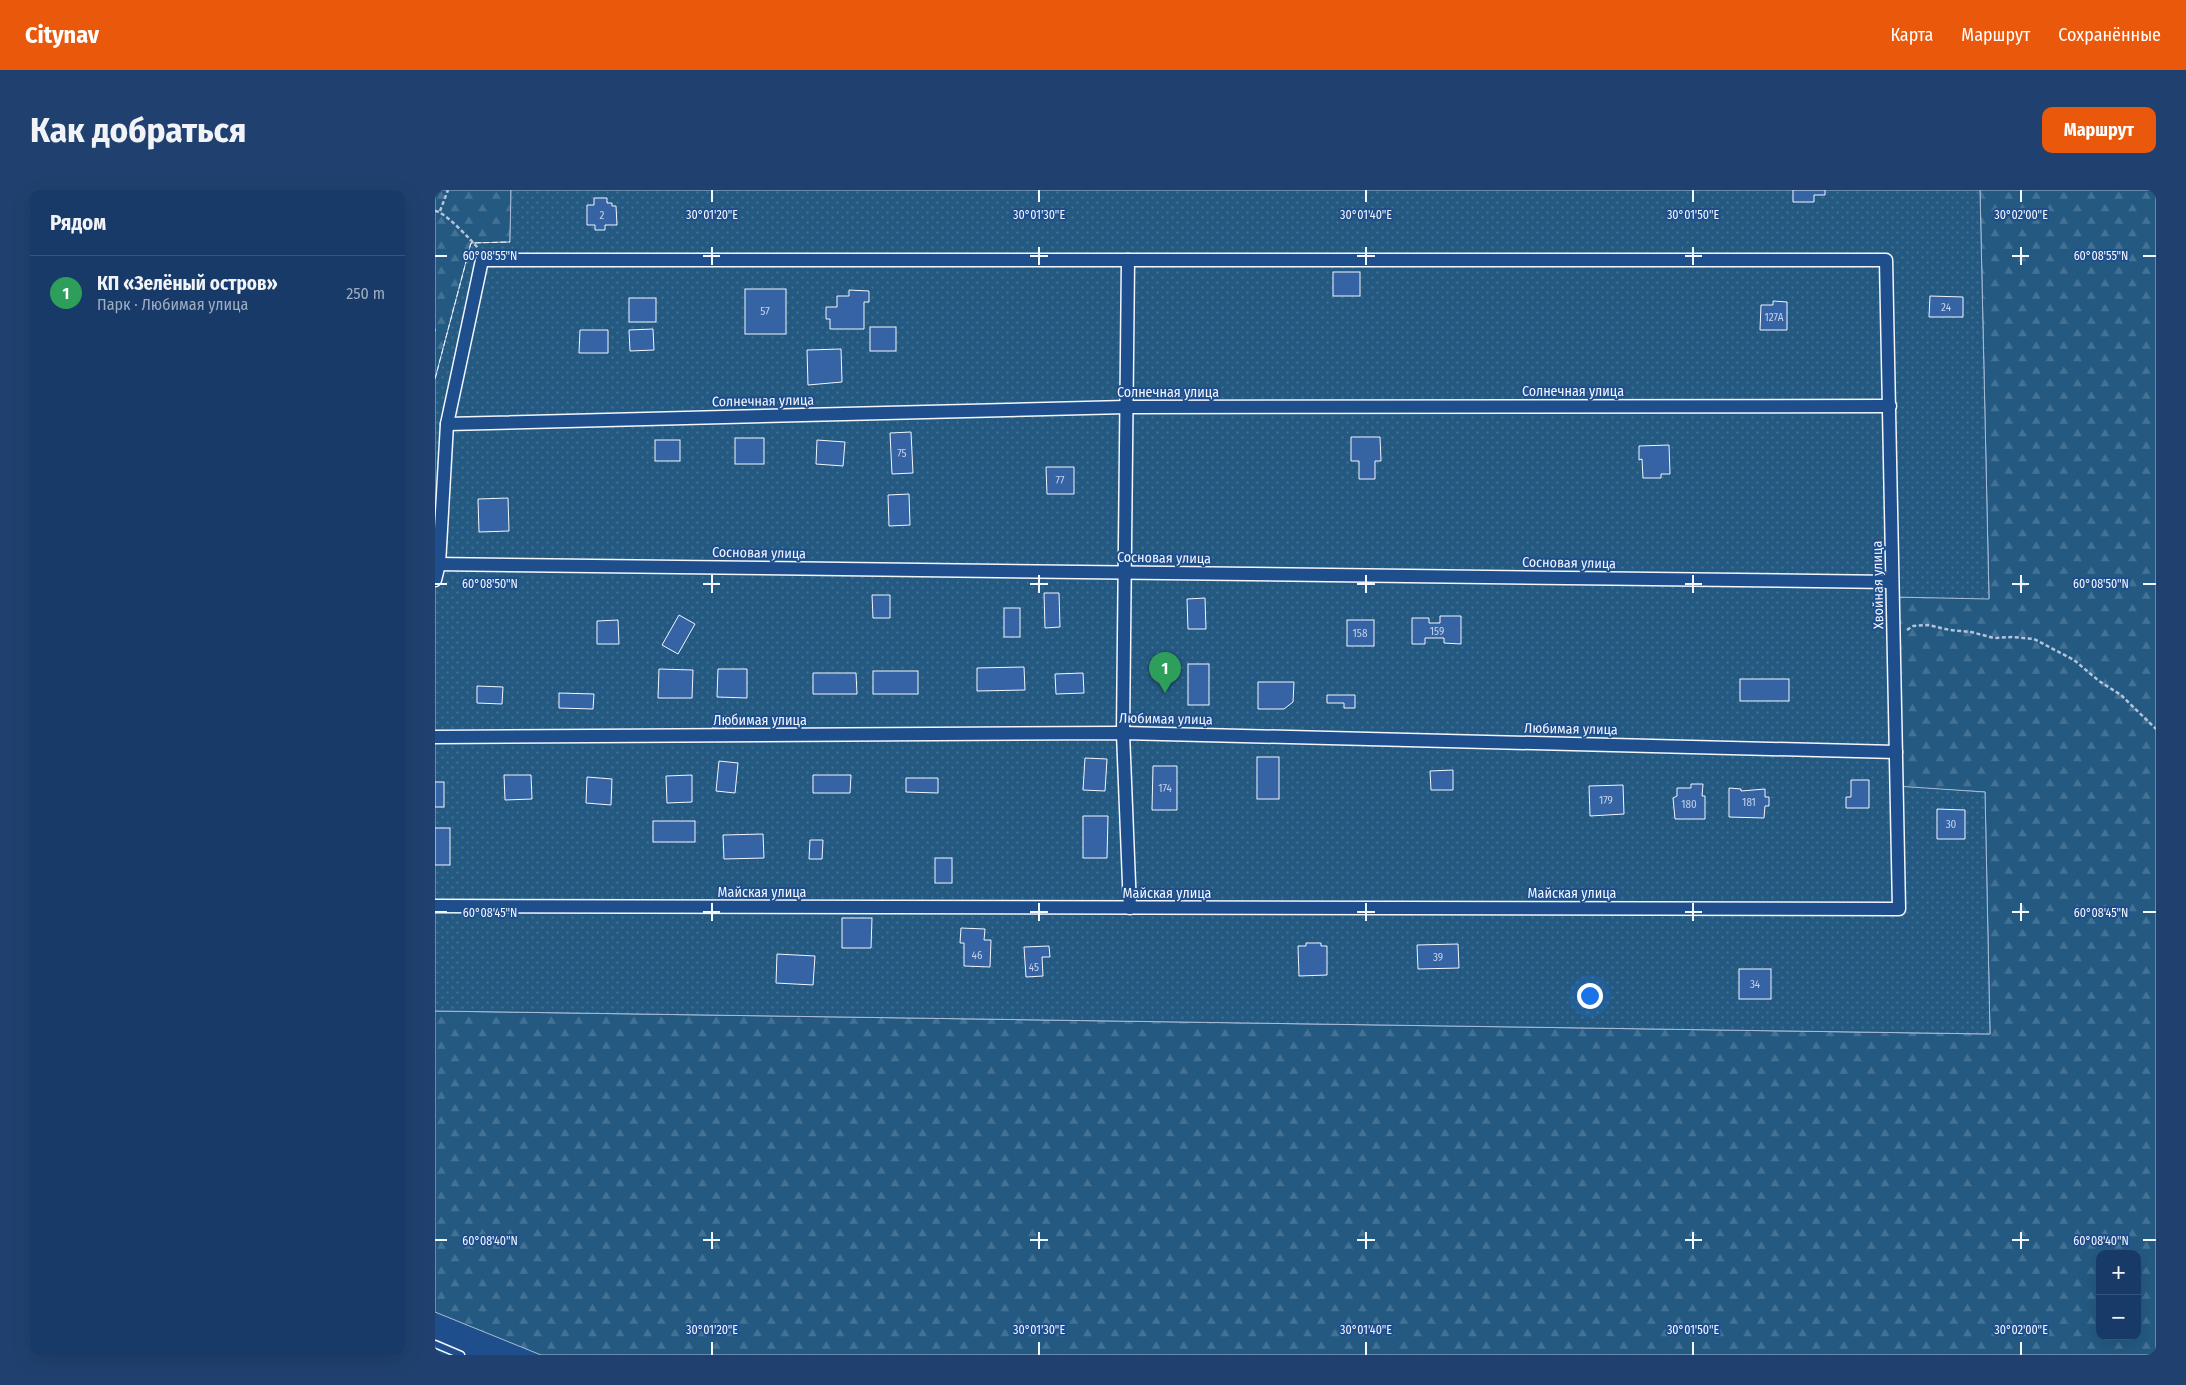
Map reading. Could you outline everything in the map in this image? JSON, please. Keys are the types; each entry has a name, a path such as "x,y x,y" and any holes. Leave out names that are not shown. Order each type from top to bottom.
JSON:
{"street":[{"path":"435,580 447,424 482,260 1127,260 1123,733 1130,908"},
{"name":"Хвойная улица","path":"1127,260 1887,260 1899,909"},
{"name":"Солнечная улица","path":"447,424 1125,407 1890,406"},
{"name":"Сосновая улица","path":"437,564 1893,582"},
{"name":"Любимая улица","path":"435,737 1123,733 1896,752"},
{"name":"Майская улица","path":"435,906 1899,909"}],"lane":[{"path":"435,1344 461,1355"}],"path":[{"path":"440,211 447,190"},
{"path":"435,211 440,211 452,224 461,229 478,249 481,262"},
{"path":"1894,638 1913,626 1928,624 1994,638 2034,639 2074,660 2099,682 2121,695 2156,730"}],"green space":[{"path":"435,190 511,190 510,242 471,243 435,379"},
{"path":"511,190 1980,190 1989,599 1893,597 1896,786 1985,792 1990,1034 435,1011 435,379 471,243 510,242"},
{"path":"1980,190 2156,190 2156,1355 541,1355 435,1312 435,1011 1990,1034 1985,792 1896,787 1893,597 1989,598"}],"building":[{"path":"1793,190 1825,190 1825,195 1814,195 1814,202 1793,202"},
{"path":"594,198 607,198 607,203 612,203 612,206 616,206 617,225 605,225 605,230 595,230 595,225 587,225 587,205 594,205"},
{"path":"1333,272 1360,272 1360,296 1333,296"},
{"path":"745,289 786,289 786,334 745,334"},
{"path":"849,290 869,291 869,302 864,302 864,329 830,329 830,319 826,319 826,307 837,307 837,296 849,296"},
{"path":"1930,296 1963,297 1963,317 1929,317"},
{"path":"629,298 656,298 656,322 629,322"},
{"path":"1773,301 1787,302 1787,330 1760,330 1761,305 1773,305"},
{"path":"870,327 896,327 896,351 870,351"},
{"path":"653,329 654,350 630,351 629,330"},
{"path":"580,330 608,330 608,353 579,353"},
{"path":"841,349 842,382 808,385 807,350"},
{"path":"911,432 913,473 892,474 890,433"},
{"path":"1351,437 1380,437 1381,461 1375,461 1375,479 1359,479 1359,461 1351,461"},
{"path":"735,438 764,438 764,464 735,464"},
{"path":"655,440 680,440 680,461 655,461"},
{"path":"817,440 845,442 843,466 816,464"},
{"path":"1669,445 1670,474 1661,474 1661,478 1643,478 1642,459 1639,460 1639,446"},
{"path":"1046,467 1074,467 1074,494 1047,494"},
{"path":"909,494 910,525 889,526 888,495"},
{"path":"508,498 509,531 479,532 478,499"},
{"path":"1044,593 1059,593 1060,627 1045,628"},
{"path":"872,595 890,595 890,618 873,618"},
{"path":"1205,598 1206,629 1188,629 1187,599"},
{"path":"1004,608 1020,608 1020,637 1004,637"},
{"path":"679,615 695,624 678,654 662,645"},
{"path":"1440,616 1461,616 1461,644 1444,643 1444,638 1425,638 1425,644 1412,644 1412,618 1429,618 1429,623 1440,623"},
{"path":"618,620 619,644 597,644 597,621"},
{"path":"1347,620 1374,620 1374,646 1347,646"},
{"path":"1188,664 1209,664 1209,705 1188,705"},
{"path":"1024,667 1025,690 977,691 977,668"},
{"path":"659,669 693,670 692,698 658,698"},
{"path":"718,669 747,669 747,698 717,697"},
{"path":"873,671 918,671 918,694 873,694"},
{"path":"813,673 856,673 857,694 813,694"},
{"path":"1083,673 1084,693 1056,694 1055,674"},
{"path":"1740,679 1789,679 1789,701 1740,701"},
{"path":"1258,682 1294,682 1293,702 1284,709 1258,709"},
{"path":"477,686 503,687 502,704 477,703"},
{"path":"559,693 594,694 593,709 559,708"},
{"path":"1327,695 1355,695 1355,708 1344,708 1344,703 1327,703"},
{"path":"714,715 727,716 726,729 713,728"},
{"path":"1257,757 1279,757 1279,799 1257,799"},
{"path":"1085,758 1107,759 1105,791 1083,790"},
{"path":"719,761 738,763 735,793 716,791"},
{"path":"1153,766 1177,766 1177,810 1152,810"},
{"path":"1453,770 1453,790 1431,790 1430,771"},
{"path":"504,775 531,775 532,799 505,800"},
{"path":"692,775 692,802 667,803 666,776"},
{"path":"813,775 851,775 850,793 813,793"},
{"path":"587,777 612,779 611,805 586,803"},
{"path":"906,778 938,778 938,793 906,792"},
{"path":"1851,780 1869,780 1869,808 1846,808 1846,797 1851,797"},
{"path":"435,782 444,782 444,807 435,807"},
{"path":"1691,784 1703,784 1702,796 1705,796 1705,819 1675,819 1673,798 1677,796 1677,788 1691,788"},
{"path":"1623,785 1624,814 1590,816 1589,786"},
{"path":"1729,788 1741,789 1741,791 1765,789 1765,797 1769,797 1769,806 1765,806 1764,818 1729,817"},
{"path":"1937,809 1965,810 1965,839 1937,839"},
{"path":"1083,816 1108,816 1107,858 1083,858"},
{"path":"653,821 695,821 695,842 653,842"},
{"path":"435,828 450,828 450,865 435,865"},
{"path":"763,834 764,858 724,859 723,835"},
{"path":"810,840 823,840 822,859 809,859"},
{"path":"935,858 952,858 952,883 935,883"},
{"path":"842,918 872,918 871,948 842,948"},
{"path":"961,928 985,929 984,940 991,940 990,967 964,966 964,943 960,943"},
{"path":"1306,943 1321,943 1321,946 1327,946 1327,975 1299,976 1298,946 1306,946"},
{"path":"1458,944 1459,968 1418,969 1417,945"},
{"path":"1049,946 1050,957 1042,957 1043,976 1026,977 1024,947"},
{"path":"777,954 815,956 813,985 776,983"},
{"path":"1739,969 1771,969 1771,999 1739,999"}],"fence":[{"path":"435,379 471,243 510,242"}],"place":[{"name":"КП «Зелёный остров»","path":"1165,693"}]}
